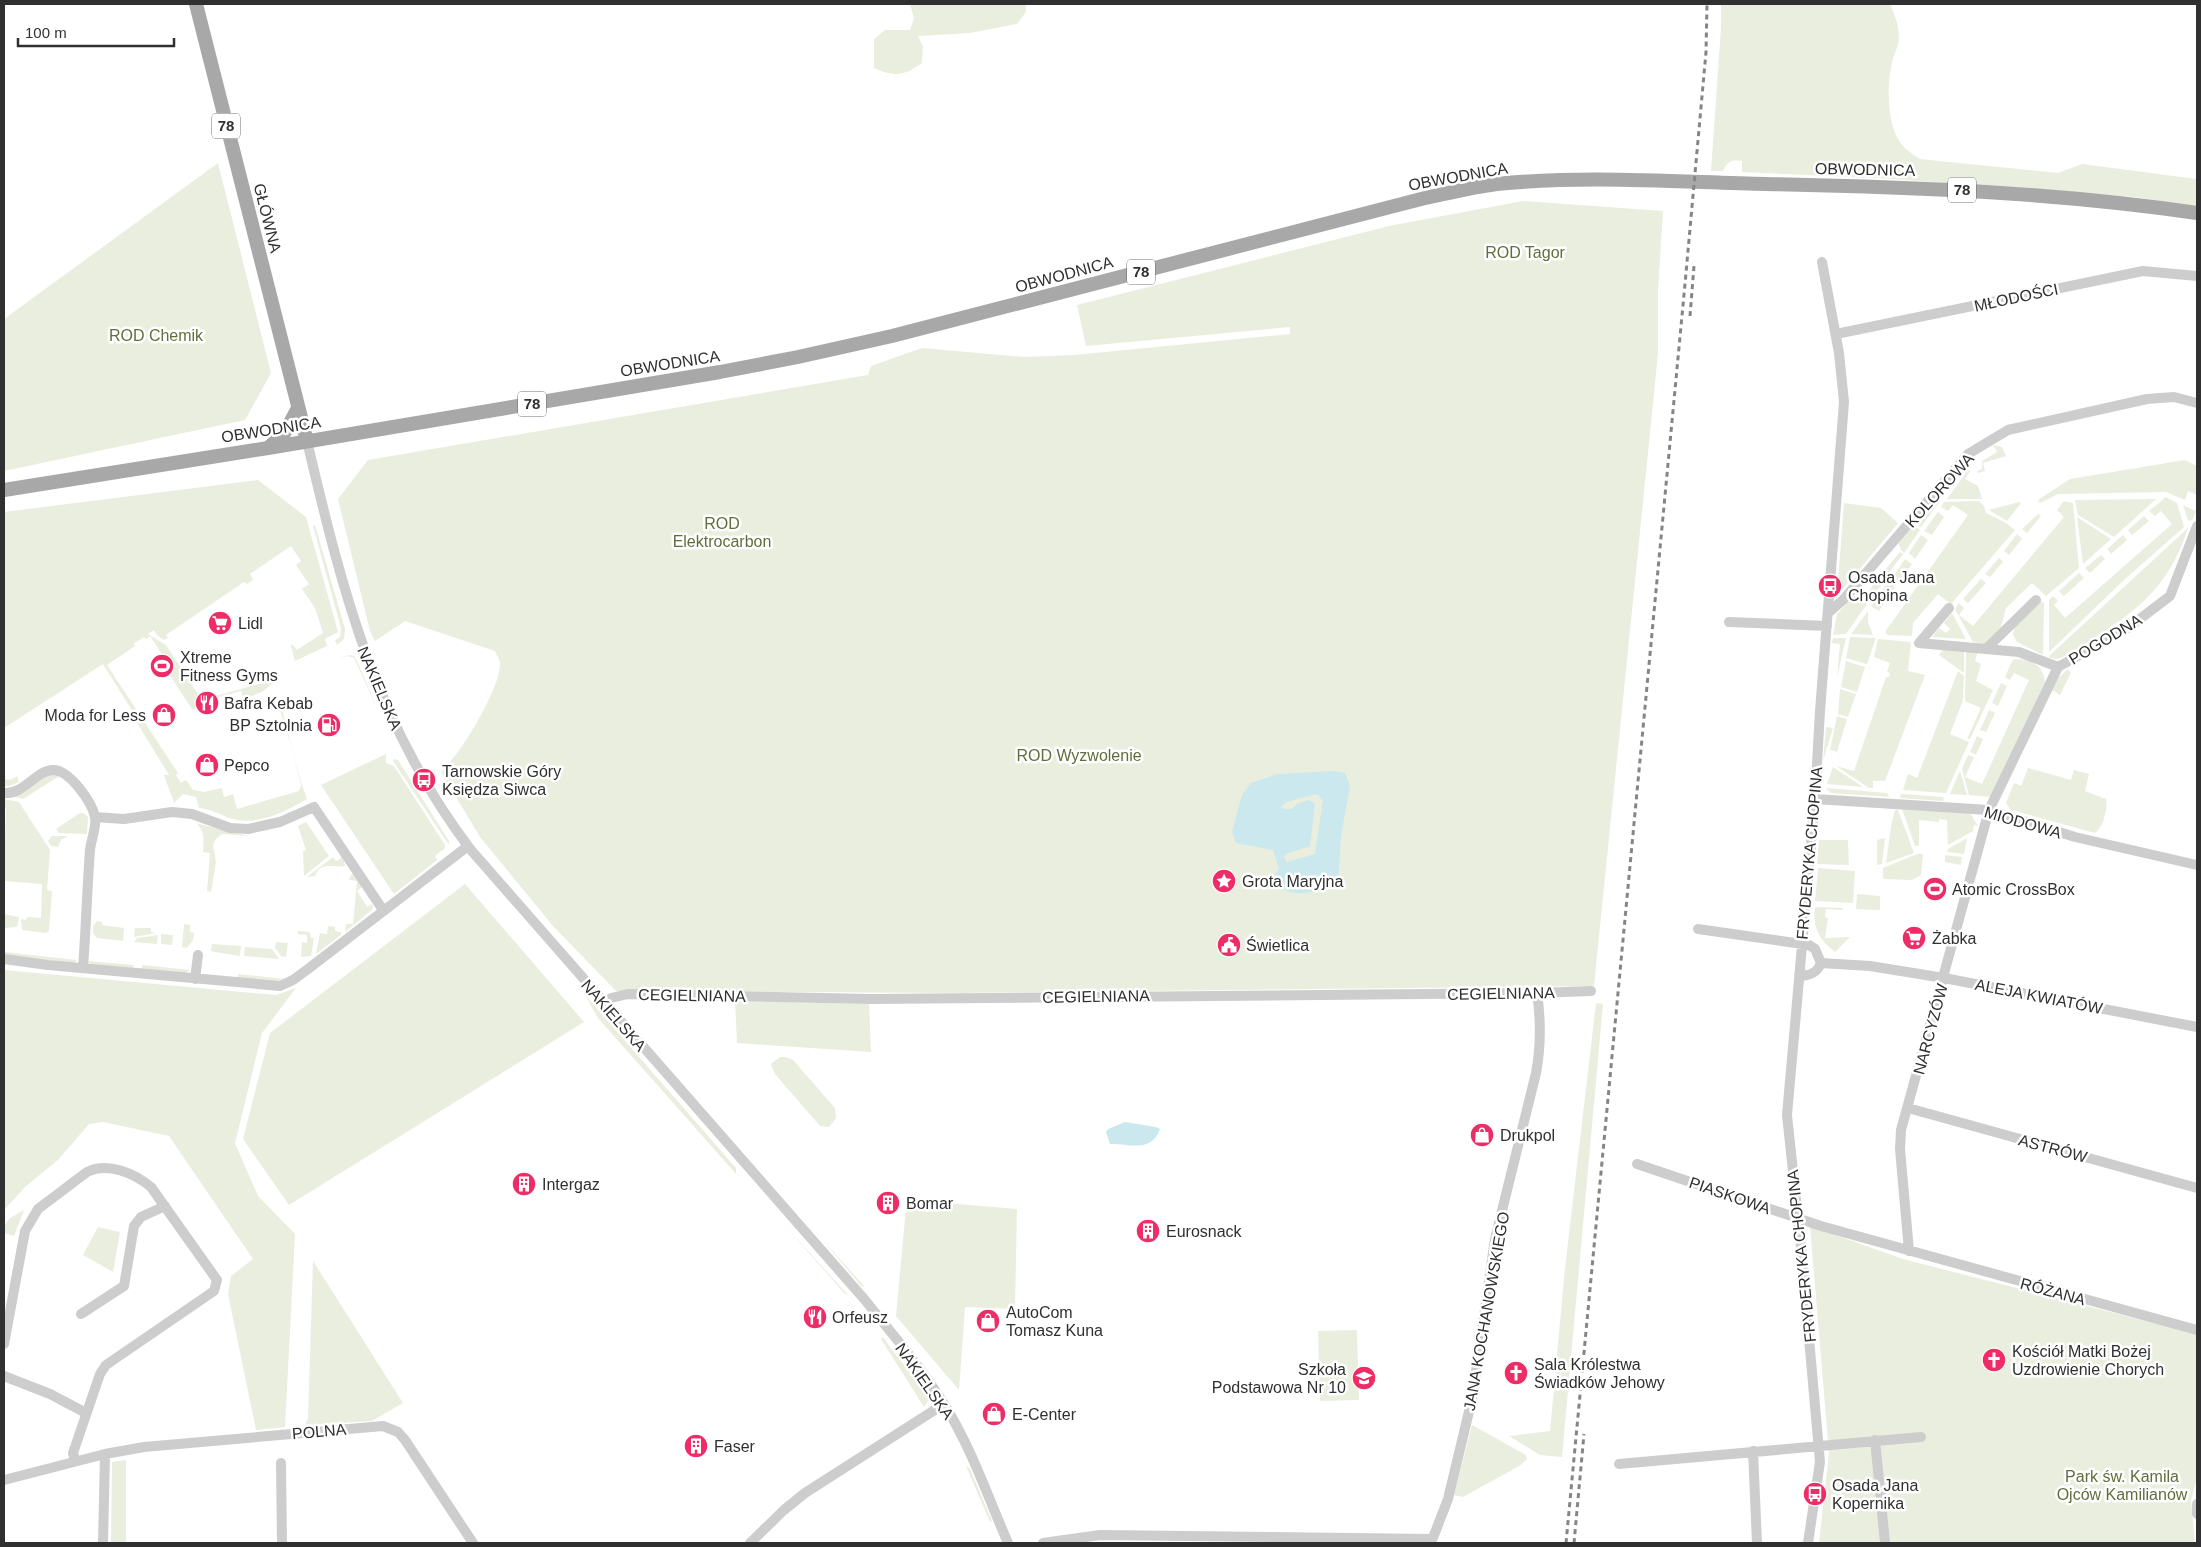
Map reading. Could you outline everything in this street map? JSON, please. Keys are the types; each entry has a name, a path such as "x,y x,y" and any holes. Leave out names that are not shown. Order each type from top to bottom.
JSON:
{"main road":[{"name":"GŁÓWNA","path":"196,4 307,441"},
{"name":"OBWODNICA","path":"4,490 268,448 720,372 798,357 892,336 1390,207 1496,185 1537,181 1666,181 1934,188 2074,198 2197,212"},
{"path":"268,448 285,432 298,408"}],"street":[{"name":"FRYDERYKA CHOPINA","path":"1808,1543 1820,1462 1787,1116 1815,799 1844,402 1836,334 1822,262"},
{"name":"MŁODOŚCI","path":"1836,334 2143,270 2197,276"},
{"name":"KOLOROWA","path":"1828,613 1843,600 1968,454 2008,430 2147,399 2174,397 2197,402"},
{"name":"NAKIELSKA","path":"307,441 350,612 377,688 418,771 468,846 865,1300 919,1367 944,1404 969,1449 1008,1543"},
{"name":"POGODNA","path":"1989,810 2058,667 2128,628 2170,596 2197,526"},
{"path":"1987,648 2036,600"},
{"path":"1949,608 1919,643 2019,652 2058,667"},
{"path":"1729,622 1827,626"},
{"path":"4,793 14,793 47,771 56,770 65,773 76,784 95,817 85,918 83,968"},
{"name":"MIODOWA","path":"1815,799 1989,810 2074,837 2197,865"},
{"path":"95,817 124,820 172,812 192,814 230,828 248,829 280,822 314,807 384,910"},
{"name":"NARCYZÓW","path":"1909,1251 1900,1149 1901,1130 1989,810"},
{"path":"4,959 280,986 293,980 468,846"},
{"path":"1698,929 1802,943 1815,949 1821,963 1815,973 1799,976"},
{"path":"195,979 198,954"},
{"name":"ALEJA KWIATÓW","path":"1821,963 1870,966 1944,978 2197,1027"},
{"name":"CEGIELNIANA","path":"604,1003 611,998 628,994 871,998 1591,991"},
{"name":"JANA KOCHANOWSKIEGO","path":"1043,1543 1100,1535 1432,1541 1448,1499 1472,1399 1495,1239 1536,1073 1541,1015 1537,993"},
{"name":"ASTRÓW","path":"1908,1108 2197,1188"},
{"name":"PIASKOWA","path":"1637,1164 1798,1219 1909,1251"},
{"path":"4,1344 25,1231 38,1209 87,1172 96,1168 106,1167 138,1176 151,1187 217,1280 214,1291 106,1365 100,1374 73,1453 75,1462"},
{"path":"81,1314 124,1286 134,1226 137,1221 165,1206"},
{"name":"RÓŻANA","path":"1909,1251 2197,1330"},
{"path":"4,1376 50,1394 86,1413"},
{"path":"750,1543 784,1510 805,1493 944,1404"},
{"name":"POLNA","path":"4,1480 105,1454 181,1444 383,1426 398,1432 405,1440 473,1543"},
{"path":"1619,1464 1921,1437"},
{"path":"1875,1440 1885,1543"},
{"path":"1754,1451 1758,1543"},
{"path":"104,1543 105,1454"},
{"path":"281,1463 282,1543"},
{"path":"2197,1504 2197,1514"}],"green space":[{"path":"910,4 1026,4 1026,12 1017,24 970,33 918,36 923,47 922,63 910,71 893,74 874,68 874,39 885,30 910,30 914,18"},
{"path":"1721,4 1890,4 1895,15 1899,37 1890,76 1889,107 1893,128 1897,137 1902,145 1915,156 1920,159 2058,173 2082,164 2197,179 2197,207 2135,197 1892,179 1742,172 1742,161 1729,163 1723,171 1711,171"},
{"name":"ROD Chemik","path":"218,163 271,373 245,420 4,471 4,319"},
{"name":"ROD Wyzwolenie","path":"1523,201 1663,211 1658,290 1658,354 1594,986 960,993 616,991 553,926 480,837 441,772 467,738 493,691 500,664 495,651 405,621 375,641 370,631 338,499 368,460 868,375 871,366 922,348 1025,357 1074,355 1290,334 1290,327 1086,346 1077,305 1389,226"},
{"path":"1993,445 2002,447 2006,456 1983,463 1985,471 1978,473 1977,471 1982,469 1982,461 1997,452"},
{"path":"2185,460 2197,466 2197,495 2188,491 2185,500 2166,492 2058,494 2040,503 2038,500 2070,479"},
{"path":"1968,470 1970,471 1965,479 1978,486 1982,499 1947,499"},
{"path":"258,480 306,517 338,632 325,639 327,646 295,661 292,644 297,650 323,633 315,608 302,589 309,584 296,565 301,561 291,546 250,574 253,580 247,584 244,582 166,635 168,638 164,640 154,630 148,634 166,645 202,700 272,680 273,683 262,692 244,699 241,691 199,703 200,710 192,709 169,674 173,671 150,636 134,643 135,646 107,665 178,773 176,775 181,783 186,780 193,790 204,792 222,788 224,797 233,794 237,809 299,791 301,785 276,698 277,694 307,799 270,817 249,821 229,818 199,808 196,797 183,794 174,803 164,775 169,775 136,721 131,723 128,714 133,712 103,664 4,728 4,512"},
{"path":"2166,497 2177,503 2184,527 2124,580 2049,652 2049,600 2053,596 2058,601 2054,605 2065,618 2172,524 2161,511 2155,516 2149,511"},
{"path":"1935,498 1940,501 1921,527 1915,523"},
{"path":"2156,499 2114,537 2078,515 2075,500"},
{"path":"1979,501 1984,506 1986,513 2015,530 1951,604 1938,594 1913,623 1912,636 1888,635 1885,632 1968,515 1953,505 1948,511 1941,507 1944,502"},
{"path":"2064,501 2073,503 2079,568 2046,596 2032,583 2006,608 2000,631 1987,645 1973,642 1955,609 1959,603 1964,608 1959,615 1973,626 2064,517 2057,510"},
{"path":"1844,503 1881,508 1898,523 1837,596"},
{"path":"2021,503 2007,521 1989,510"},
{"path":"2183,505 2196,511 2193,519 2190,521 2188,520"},
{"path":"1938,512 1944,517 1932,535 1924,531"},
{"path":"2038,514 2041,516 2027,533 2022,529"},
{"path":"2144,516 2149,521 2132,535 2128,530"},
{"path":"2077,517 2111,539 2083,564"},
{"path":"315,525 345,629 344,639 337,645 335,640 340,637 341,628 313,526"},
{"path":"1912,525 1920,530 1904,553 1898,543"},
{"path":"2188,528 2179,552 2168,572 2141,603 2125,617 2069,654 2058,659 2050,658 2049,656"},
{"path":"2017,534 2022,539 2009,555 2004,551"},
{"path":"1921,535 1928,540 1915,559 1909,553"},
{"path":"2123,535 2127,540 2111,554 2107,549"},
{"path":"1900,552 1903,554 1888,574 1884,571"},
{"path":"2101,555 2105,559 2090,573 2085,568"},
{"path":"1999,558 2003,562 1990,577 1985,574"},
{"path":"1905,559 1912,564 1899,582 1892,578"},
{"path":"2079,573 2084,578 2064,596 2059,591"},
{"path":"1882,574 1887,577 1868,603 1863,598"},
{"path":"1981,579 1986,583 1968,603 1963,599"},
{"path":"1888,582 1895,587 1879,611 1871,606"},
{"path":"1852,598 1861,599 1867,604 1846,634 1833,635 1837,614"},
{"path":"2041,601 2044,603 2043,655 2017,642 2013,635 2014,628"},
{"path":"1868,611 1868,622 1873,635 1851,634"},
{"path":"1952,613 1966,639 1932,637 1939,628 1946,633 1950,629 1944,623"},
{"path":"1850,637 1876,638 1867,664 1846,658"},
{"path":"1833,638 1846,638 1837,677 1840,644 1832,643"},
{"path":"1878,639 1911,642 1908,671 1925,675 1885,781 1873,781 1873,788 1869,788 1836,766 1854,771 1886,677 1889,677 1890,673 1887,672 1890,663 1874,657"},
{"path":"1944,648 1964,649 1964,673 1939,655"},
{"path":"1966,648 1979,648 1975,661 1981,664 1976,681 1993,690 1970,739 1967,739 1981,708 1965,701"},
{"path":"349,655 354,656 357,661 381,717 354,658 348,656 336,660"},
{"path":"2015,659 2026,660 2039,667 2045,682 1998,787 1991,797 1969,795 1962,769 1968,755 1974,757 1965,777 1982,784 2029,680 2014,673 2010,680 2005,677 2012,661"},
{"path":"1846,661 1865,667 1857,692 1841,687"},
{"path":"2068,669 2071,673 2060,695 2052,690 2059,677"},
{"path":"1958,671 1964,676 1963,700 1950,734 1969,742 1946,793 1903,790 1908,774 1917,778"},
{"path":"2001,683 2007,686 1998,706 1992,703"},
{"path":"1840,689 1856,694 1848,717 1838,714"},
{"path":"1989,710 1995,713 1986,732 1980,730"},
{"path":"1837,716 1847,719 1837,752 1830,750"},
{"path":"1826,727 1833,728 1823,761"},
{"path":"1977,736 1983,739 1976,755 1970,752"},
{"path":"386,754 386,763 394,766 445,845 445,848 435,856 437,860 394,894 321,785"},
{"path":"394,759 398,760 449,841 449,845 393,761"},
{"path":"1833,767 1863,787 1827,784"},
{"path":"2028,768 2071,780 2074,770 2089,774 2085,791 2106,799 2104,818 2098,830 2095,833 2011,810 2006,803 2014,783 2021,786"},
{"path":"1960,771 1967,795 1950,794"},
{"path":"49,775 61,775 23,799 10,796"},
{"path":"17,776 19,782 4,786 4,779 11,780"},
{"path":"1826,788 1887,793 1889,797 1831,793"},
{"path":"1901,794 1944,797 1943,801 1900,798"},
{"path":"4,799 19,802 50,850 47,890 52,891 49,931 46,933 22,930 21,919 26,920 27,917 41,918 42,884 4,881 6,808 4,808"},
{"path":"1902,809 1970,813 1978,826 1974,825 1973,831 1948,845 1947,820 1939,819 1939,822 1919,820 1919,846 1915,846"},
{"path":"1895,810 1898,810 1914,853 1886,863 1891,826"},
{"path":"80,813 88,817 87,834 59,833 56,829"},
{"path":"306,822 329,856 304,876 303,851 306,850 298,826"},
{"path":"196,823 250,836 222,834 215,840 213,845 216,862 211,892 207,891 210,853 203,852 204,840"},
{"path":"52,836 68,836 61,840 58,847 51,846 48,841"},
{"path":"1885,838 1882,864 1877,865 1877,840"},
{"path":"1967,838 1964,854 1947,852 1948,849"},
{"path":"1819,840 1848,840 1849,865 1817,864"},
{"path":"1917,854 1923,854 1921,875 1912,880 1883,879 1883,868"},
{"path":"1945,855 1962,857 1961,865 1945,862"},
{"path":"333,857 336,861 343,857 345,866 320,868 315,876 307,877"},
{"path":"1818,868 1855,871 1853,903 1815,901"},
{"path":"353,874 363,886 357,891 367,907 372,904 373,907 372,910 345,932 346,924 353,924 357,881 349,880"},
{"path":"465,884 584,1022 289,1205 243,1139 270,1033"},
{"path":"1857,894 1880,896 1880,910 1856,909"},
{"path":"1815,907 1843,908 1843,910 1826,909 1825,917 1828,918 1825,938 1850,937 1835,952 1825,943 1818,932 1814,914"},
{"path":"4,914 19,917 17,927 4,928"},
{"path":"97,921 102,922 102,925 124,928 123,941 97,938 93,933 93,926"},
{"path":"184,924 190,925 190,932 194,933 193,940 187,948 182,947"},
{"path":"328,926 335,927 335,931 341,932 341,935 316,954 320,933 327,934"},
{"path":"135,928 151,928 151,932 156,933 134,937"},
{"path":"298,931 310,932 311,938 314,938 311,956 301,957 302,942 307,943 307,935 298,934"},
{"path":"161,934 173,935 172,945 161,944"},
{"path":"158,935 157,944 134,942 137,938"},
{"path":"276,942 288,943 286,957 281,956 275,948"},
{"path":"212,944 241,946 240,956 211,951"},
{"path":"245,947 272,949 279,959 244,956"},
{"path":"4,952 77,960 74,963 4,955"},
{"path":"87,961 134,965 133,968 90,964"},
{"path":"142,965 190,970 186,973 142,969"},
{"path":"4,970 276,995 296,988 262,1033 235,1143 258,1196 295,1234 285,1427 256,1430 228,1294 231,1276 253,1259 169,1136 103,1122 89,1124 59,1159 25,1187 4,1210"},
{"path":"238,974 285,979 275,981 238,978"},
{"path":"585,995 736,1168 736,1174 598,1018"},
{"path":"735,1001 869,1004 871,1052 737,1043"},
{"path":"1596,1003 1603,1004 1562,1457 1540,1455 1509,1436 1550,1431 1565,1268"},
{"path":"780,1057 793,1060 835,1108 836,1118 829,1127 820,1126 775,1074 771,1064"},
{"path":"922,1201 1017,1209 1015,1309 965,1307 959,1390 896,1316 906,1208"},
{"path":"24,1210 14,1236 4,1233 4,1226 10,1218"},
{"path":"778,1218 847,1294 846,1295"},
{"name":"Park św. Kamila Ojców Kamilianów","path":"1810,1226 1903,1259 2197,1334 2197,1477 2191,1501 2195,1543 1819,1543 1829,1453"},
{"path":"98,1227 120,1232 113,1272 83,1255"},
{"path":"821,1238 864,1286 862,1287"},
{"path":"313,1261 403,1403 372,1421 305,1425 308,1418"},
{"path":"1357,1330 1359,1400 1320,1401 1318,1331"},
{"path":"883,1337 902,1363 924,1385 929,1396 928,1402 924,1407 881,1339"},
{"path":"1472,1425 1526,1455 1527,1459 1521,1465 1463,1497 1454,1495"},
{"path":"126,1460 126,1543 111,1543 112,1462"},
{"path":"966,1466 970,1469 992,1521 990,1522"}],"water":[{"path":"1334,771 1345,773 1350,786 1341,836 1338,884 1335,887 1302,893 1288,891 1282,888 1275,875 1279,868 1273,850 1236,843 1232,832 1242,795 1251,783 1277,774","holes":["1317,794 1323,800 1315,854 1287,862 1284,858 1285,854 1310,846 1315,803 1309,800 1297,804 1292,809 1283,809 1281,807 1286,802"]},
{"path":"1125,1122 1160,1129 1151,1142 1145,1144 1138,1146 1110,1144 1106,1132 1108,1129"}],"railway":[{"path":"1566,1543 1685,284 1706,52 1707,4"},
{"path":"1690,316 1694,266"},
{"path":"1574,1543 1584,1434"}],"place":[{"name":"Osada Jana Chopina","path":"1830,586"},
{"name":"Lidl","path":"220,623"},
{"name":"Xtreme Fitness Gyms","path":"162,666"},
{"name":"Bafra Kebab","path":"207,703"},
{"name":"Moda for Less","path":"164,715"},
{"name":"BP Sztolnia","path":"329,725"},
{"name":"Pepco","path":"207,765"},
{"name":"Tarnowskie Góry Księdza Siwca","path":"424,780"},
{"name":"Grota Maryjna","path":"1224,881"},
{"name":"Atomic CrossBox","path":"1935,889"},
{"name":"Żabka","path":"1914,938"},
{"name":"Świetlica","path":"1229,945"},
{"name":"Drukpol","path":"1482,1135"},
{"name":"Intergaz","path":"524,1184"},
{"name":"Bomar","path":"888,1203"},
{"name":"Eurosnack","path":"1148,1231"},
{"name":"Orfeusz","path":"815,1317"},
{"name":"AutoCom Tomasz Kuna","path":"988,1321"},
{"name":"Kościół Matki Bożej Uzdrowienie Chorych","path":"1994,1360"},
{"name":"Sala Królestwa Świadków Jehowy","path":"1516,1373"},
{"name":"Szkoła Podstawowa Nr 10","path":"1364,1378"},
{"name":"E-Center","path":"994,1414"},
{"name":"Faser","path":"696,1446"},
{"name":"Osada Jana Kopernika","path":"1815,1494"}],"park label":[{"name":"ROD Tagor","path":"1525,252"},
{"name":"ROD Elektrocarbon","path":"722,532"}]}
